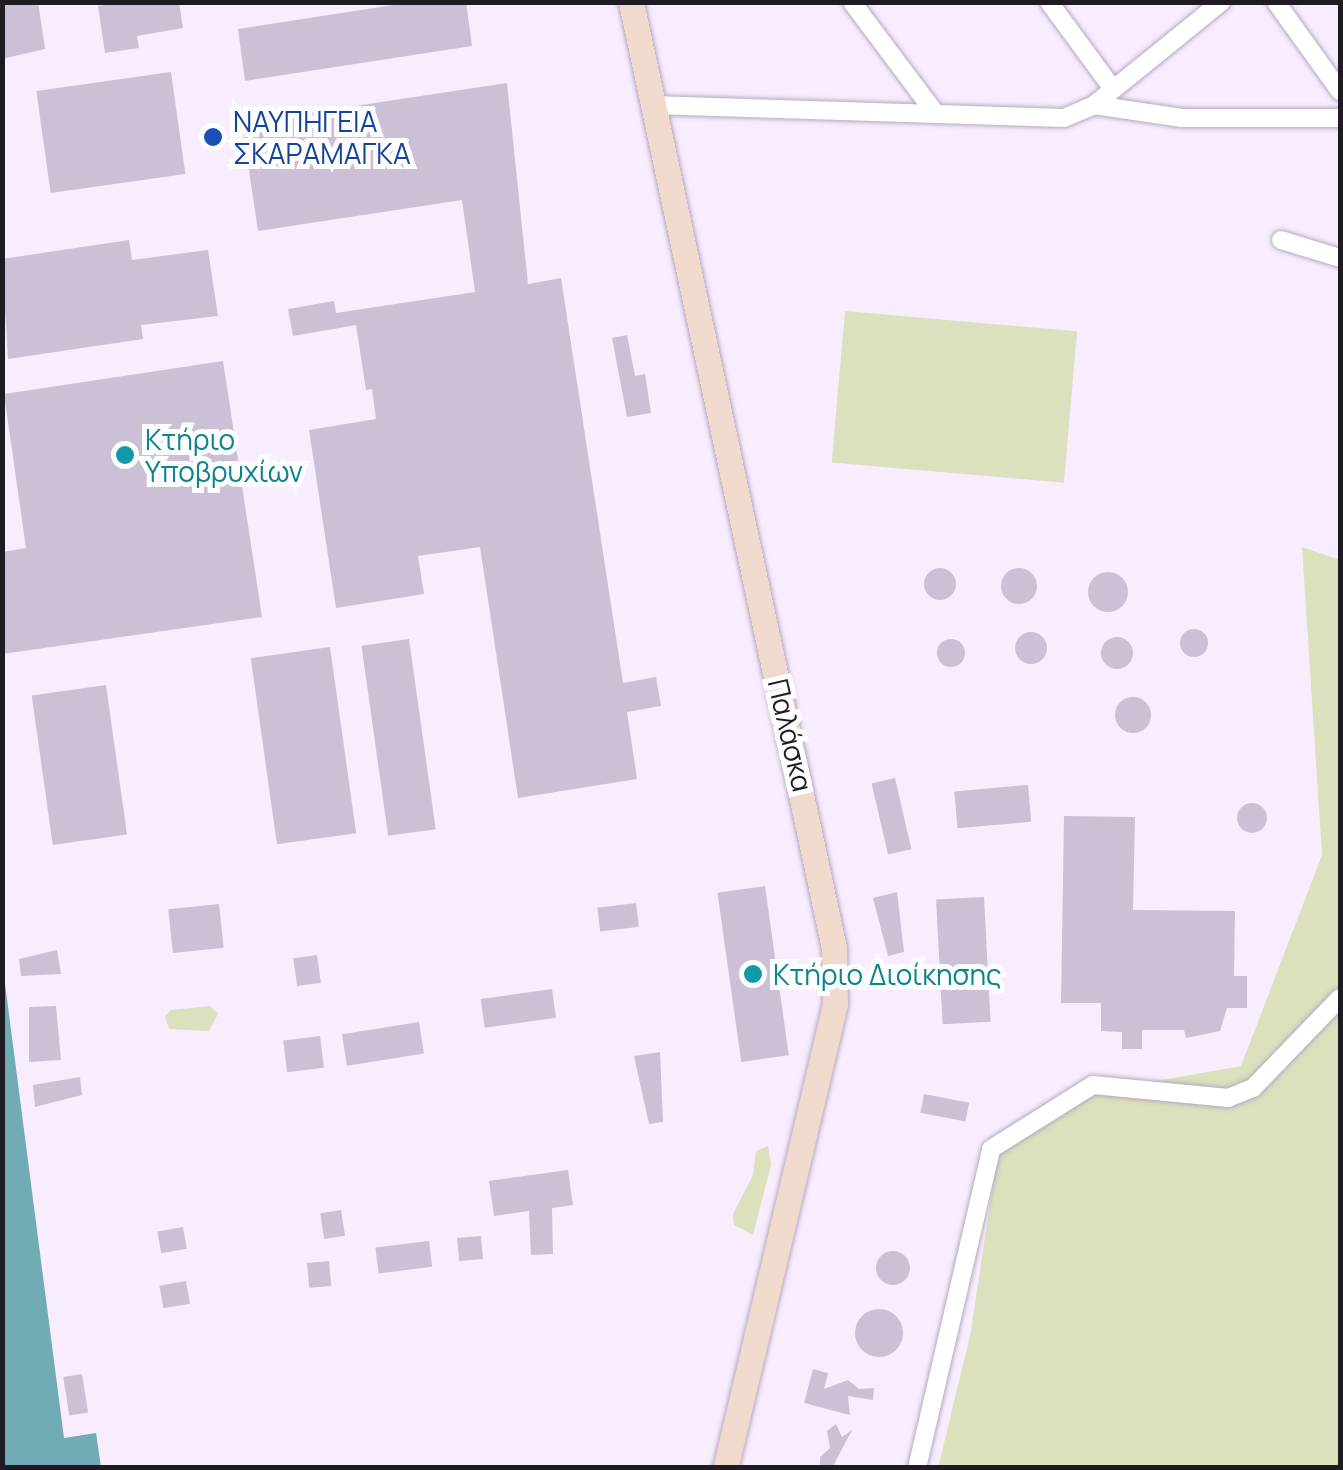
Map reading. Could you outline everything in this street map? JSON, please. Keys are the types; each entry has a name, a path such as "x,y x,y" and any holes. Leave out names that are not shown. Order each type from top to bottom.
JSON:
{"street":[{"name":"Παλάσκα","path":"632,2 821,868 836,978 725,1468"},
{"path":"852,2 935,114"},
{"path":"1049,2 1113,89"},
{"path":"652,105 1064,118 1094,105 1221,2"},
{"path":"1276,2 1340,91"},
{"path":"1094,105 1182,118 1340,118"},
{"path":"1281,240 1340,258"},
{"path":"917,1468 991,1148 1093,1084 1228,1098 1253,1088 1340,998"}],"green space":[{"path":"845,311 1077,331 1064,483 832,462"},
{"path":"1302,547 1340,560 1340,1467 938,1468 970,1336 999,1146 1090,1093 1241,1066 1322,855"},
{"path":"210,1006 218,1014 209,1031 169,1029 165,1016 171,1010"},
{"path":"768,1146 771,1165 753,1235 734,1225 733,1214 753,1175 756,1151"}],"water":[{"path":"3,968 64,1438 96,1433 101,1467 3,1467"}],"building":[{"path":"2,2 38,2 45,49 2,59"},
{"path":"179,2 183,28 137,36 139,48 105,53 98,6"},
{"path":"413,2 466,2 472,46 245,81 238,29"},
{"path":"171,72 185,174 51,193 36,91"},
{"path":"507,83 528,284 561,278 623,683 656,677 661,706 627,712 637,779 518,798 480,547 418,556 424,594 336,608 309,430 376,419 372,389 366,390 356,325 293,336 288,309 334,301 336,313 475,292 462,200 258,231 242,123"},
{"path":"129,240 132,260 208,250 218,316 141,325 143,339 8,359 2,259"},
{"path":"627,335 635,376 645,374 651,413 627,417 612,338"},
{"path":"223,361 262,617 2,654 2,552 26,548 4,394"},
{"path":"940,568 951,573 956,584 951,595 940,600 929,595 924,584 929,573"},
{"path":"1019,568 1032,573 1037,586 1032,599 1019,604 1006,599 1001,586 1006,573"},
{"path":"1108,572 1122,578 1128,592 1122,606 1108,612 1094,606 1088,592 1094,578"},
{"path":"1194,629 1204,633 1208,643 1204,653 1194,657 1184,653 1180,643 1184,633"},
{"path":"1031,632 1042,637 1047,648 1042,659 1031,664 1020,659 1015,648 1020,637"},
{"path":"1117,637 1128,642 1133,653 1128,664 1117,669 1106,664 1101,653 1106,642"},
{"path":"409,639 436,829 388,836 361,646"},
{"path":"951,639 961,643 965,653 961,663 951,667 941,663 937,653 941,643"},
{"path":"330,647 356,833 277,844 251,658"},
{"path":"106,685 127,835 53,845 32,695"},
{"path":"1133,697 1146,702 1151,715 1146,728 1133,733 1120,728 1115,715 1120,702"},
{"path":"895,778 911,849 888,855 872,783"},
{"path":"1028,785 1031,822 958,828 954,791"},
{"path":"1252,803 1263,807 1267,818 1263,829 1252,833 1241,829 1237,818 1241,807"},
{"path":"1064,816 1135,817 1133,910 1235,911 1234,976 1247,976 1247,1008 1227,1008 1220,1031 1186,1038 1184,1030 1142,1030 1142,1049 1122,1049 1122,1032 1101,1031 1101,1003 1061,1003"},
{"name":"Κτήριο Διοίκησης","path":"765,886 789,1055 741,1062 717,893"},
{"path":"897,892 904,952 888,956 873,898"},
{"path":"984,897 991,1022 943,1024 936,900"},
{"path":"636,903 639,927 600,932 597,908"},
{"path":"219,904 224,948 173,953 168,909"},
{"path":"57,950 61,974 21,976 19,959"},
{"path":"317,955 321,983 297,986 293,958"},
{"path":"552,989 556,1018 485,1028 481,999"},
{"path":"56,1006 61,1060 29,1062 29,1007"},
{"path":"419,1022 424,1054 347,1066 342,1034"},
{"path":"320,1036 324,1068 287,1072 283,1041"},
{"path":"660,1052 663,1122 649,1124 634,1056"},
{"path":"80,1077 82,1095 35,1107 33,1085"},
{"path":"924,1094 969,1103 966,1121 920,1113"},
{"path":"568,1170 573,1205 552,1208 553,1254 531,1255 529,1211 494,1216 489,1181"},
{"path":"341,1210 345,1236 324,1239 320,1213"},
{"path":"183,1227 187,1249 161,1253 157,1232"},
{"path":"481,1236 483,1259 459,1261 457,1238"},
{"path":"429,1241 432,1267 379,1273 375,1248"},
{"path":"893,1251 905,1256 910,1268 905,1280 893,1285 881,1280 876,1268 881,1256"},
{"path":"329,1261 331,1286 309,1288 307,1263"},
{"path":"186,1281 190,1304 163,1308 159,1286"},
{"path":"879,1309 896,1316 903,1333 896,1350 879,1357 862,1350 855,1333 862,1316"},
{"path":"813,1369 828,1373 824,1389 848,1380 859,1389 874,1388 873,1400 848,1396 850,1415 804,1403"},
{"path":"82,1374 88,1413 69,1415 63,1377"},
{"path":"836,1424 842,1437 852,1430 832,1468 820,1468 820,1457 830,1448 827,1431"}],"place":[{"name":"ΝΑΥΠΗΓΕΙΑ ΣΚΑΡΑΜΑΓΚΑ","path":"213,137"},
{"name":"Κτήριο Υποβρυχίων","path":"125,455"},
{"name":"Κτήριο Διοίκησης","path":"753,974"}]}
